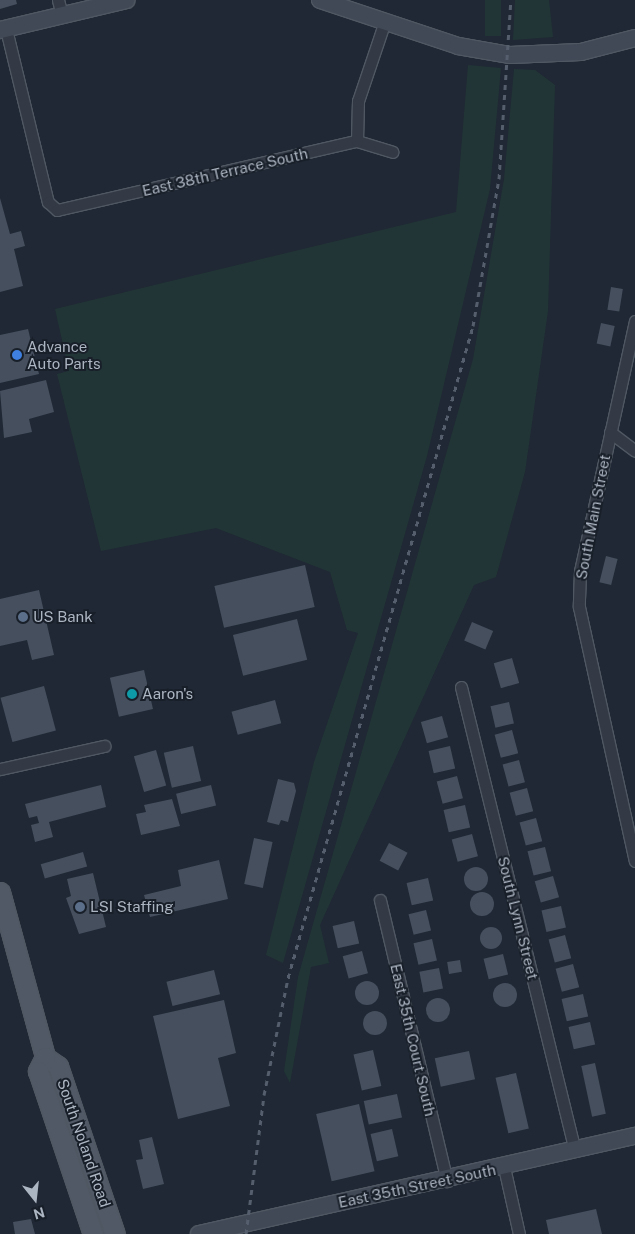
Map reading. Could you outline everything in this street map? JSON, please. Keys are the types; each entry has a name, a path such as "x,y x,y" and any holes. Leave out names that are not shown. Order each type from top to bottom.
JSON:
{"main road":[{"path":"3,30 60,8 127,0"},
{"path":"320,0 458,46 510,55 581,52 635,38"},
{"name":"South Noland Road","path":"0,892 45,1058 58,1066 115,1234"},
{"name":"South Noland Road","path":"45,1058 38,1071 93,1234"},
{"name":"East 35th Street South","path":"198,1234 447,1181 635,1136"}],"street":[{"path":"384,21 358,100 357,141 392,152"},
{"name":"East 38th Terrace South","path":"3,30 48,202 57,210 357,141"},
{"name":"South Main Street","path":"635,321 580,571 579,607 635,861"},
{"path":"610,432 635,451"},
{"name":"South Lynn Street","path":"461,687 575,1150"},
{"path":"0,769 104,746"},
{"name":"East 35th Court South","path":"380,900 447,1181"},
{"path":"504,1167 519,1234"}],"shaded area":[{"path":"485,0 501,0 501,36 485,36"},
{"path":"515,0 549,0 553,37 513,40"},
{"path":"468,65 501,68 490,189 427,456 283,963 266,955 314,762 358,633 347,630 330,572 216,528 101,551 57,374 69,371 55,309 456,212"},
{"path":"514,69 535,70 555,85 548,311 525,472 496,577 474,585 320,925 329,963 311,967 290,1083 284,1071 298,977 473,359 504,179"}],"building":[{"path":"0,0 16,0 17,4 0,9"},
{"path":"0,198 10,234 21,231 25,246 14,249 23,286 0,292"},
{"path":"611,287 623,289 619,312 607,310"},
{"path":"601,323 615,326 610,346 597,344"},
{"name":"Advance Auto Parts","path":"28,329 39,374 0,383 0,335"},
{"path":"46,380 54,412 29,419 32,432 4,438 0,391"},
{"path":"606,556 618,559 611,585 599,582"},
{"path":"305,565 315,607 224,628 214,586"},
{"name":"US Bank","path":"39,590 54,655 32,660 27,640 0,646 0,599"},
{"path":"297,619 307,660 243,676 233,635"},
{"path":"472,622 493,631 485,649 464,640"},
{"path":"512,658 519,683 501,688 494,663"},
{"name":"Aaron's","path":"144,670 153,709 119,717 110,678"},
{"path":"44,686 56,730 12,742 1,698"},
{"path":"275,700 281,723 238,735 232,712"},
{"path":"509,702 514,723 495,728 490,706"},
{"path":"442,716 448,737 427,743 421,722"},
{"path":"512,730 518,753 501,758 495,735"},
{"path":"193,746 201,781 172,788 164,753"},
{"path":"450,746 455,768 434,773 429,751"},
{"path":"156,750 166,786 144,792 134,756"},
{"path":"519,760 525,782 509,787 503,764"},
{"path":"457,776 463,798 443,804 437,781"},
{"path":"278,779 294,783 296,791 288,822 281,820 279,825 267,822"},
{"path":"101,785 106,807 49,822 53,837 35,842 31,825 39,823 37,816 29,818 25,804"},
{"path":"211,785 216,805 181,814 176,794"},
{"path":"527,788 533,811 516,816 510,793"},
{"path":"172,799 180,826 141,835 136,814 146,812 144,805"},
{"path":"465,805 470,827 449,832 444,810"},
{"path":"536,818 542,841 526,846 520,822"},
{"path":"472,834 478,856 458,862 452,839"},
{"path":"254,838 273,842 263,888 244,884"},
{"path":"389,843 408,853 398,871 380,861"},
{"path":"545,847 551,871 534,876 528,851"},
{"path":"83,852 87,866 45,879 41,864"},
{"path":"219,860 228,899 150,917 144,895 181,886 178,870"},
{"path":"476,867 484,871 488,879 484,887 476,891 468,887 464,879 468,871"},
{"path":"93,873 106,927 79,934 66,898 71,896 67,879"},
{"path":"553,876 559,897 541,902 535,881"},
{"path":"428,878 433,900 412,905 407,883"},
{"path":"482,892 490,896 494,904 490,912 482,916 474,912 470,904 474,896"},
{"path":"561,906 566,927 546,932 542,910"},
{"path":"426,910 431,930 414,935 409,914"},
{"path":"354,921 359,943 338,948 333,926"},
{"path":"487,927 495,927 502,934 502,942 495,949 487,949 480,942 480,934"},
{"path":"565,935 571,958 555,963 549,939"},
{"path":"432,939 437,960 418,965 413,943"},
{"path":"362,951 368,973 349,978 343,956"},
{"path":"503,954 508,974 489,979 484,959"},
{"path":"460,960 462,972 449,974 447,962"},
{"path":"573,964 579,987 562,992 556,969"},
{"path":"439,968 443,989 423,992 419,972"},
{"path":"214,970 220,994 173,1006 166,982"},
{"path":"367,981 376,984 379,993 376,1002 367,1005 358,1002 355,993 358,984"},
{"path":"505,983 514,986 517,995 514,1004 505,1007 496,1004 493,995 496,986"},
{"path":"583,994 588,1016 567,1021 562,999"},
{"path":"438,998 447,1001 450,1010 447,1019 438,1022 429,1019 426,1010 429,1001"},
{"path":"224,1000 236,1053 218,1058 230,1106 178,1119 153,1016"},
{"path":"375,1011 384,1014 387,1023 384,1032 375,1035 366,1032 363,1023 366,1014"},
{"path":"590,1022 595,1044 574,1049 569,1027"},
{"path":"373,1050 381,1086 362,1091 354,1054"},
{"path":"469,1051 475,1079 441,1087 435,1058"},
{"path":"595,1063 606,1114 592,1117 581,1066"},
{"path":"516,1073 529,1129 508,1133 496,1078"},
{"path":"397,1094 402,1117 369,1125 364,1101"},
{"path":"359,1104 375,1171 332,1181 316,1114"},
{"path":"392,1129 398,1156 377,1161 371,1134"},
{"path":"152,1137 164,1184 143,1189 136,1160 143,1159 139,1140"},
{"path":"596,1209 602,1234 549,1234 546,1220"},
{"path":"31,1219 35,1234 15,1234 13,1222"}],"railway":[{"path":"246,1234 264,1095 288,978 473,326 499,179 511,0"}],"place":[{"name":"Advance Auto Parts","path":"17,355"},
{"name":"US Bank","path":"23,617"},
{"name":"Aaron's","path":"132,694"},
{"name":"LSI Staffing","path":"80,907"}]}
